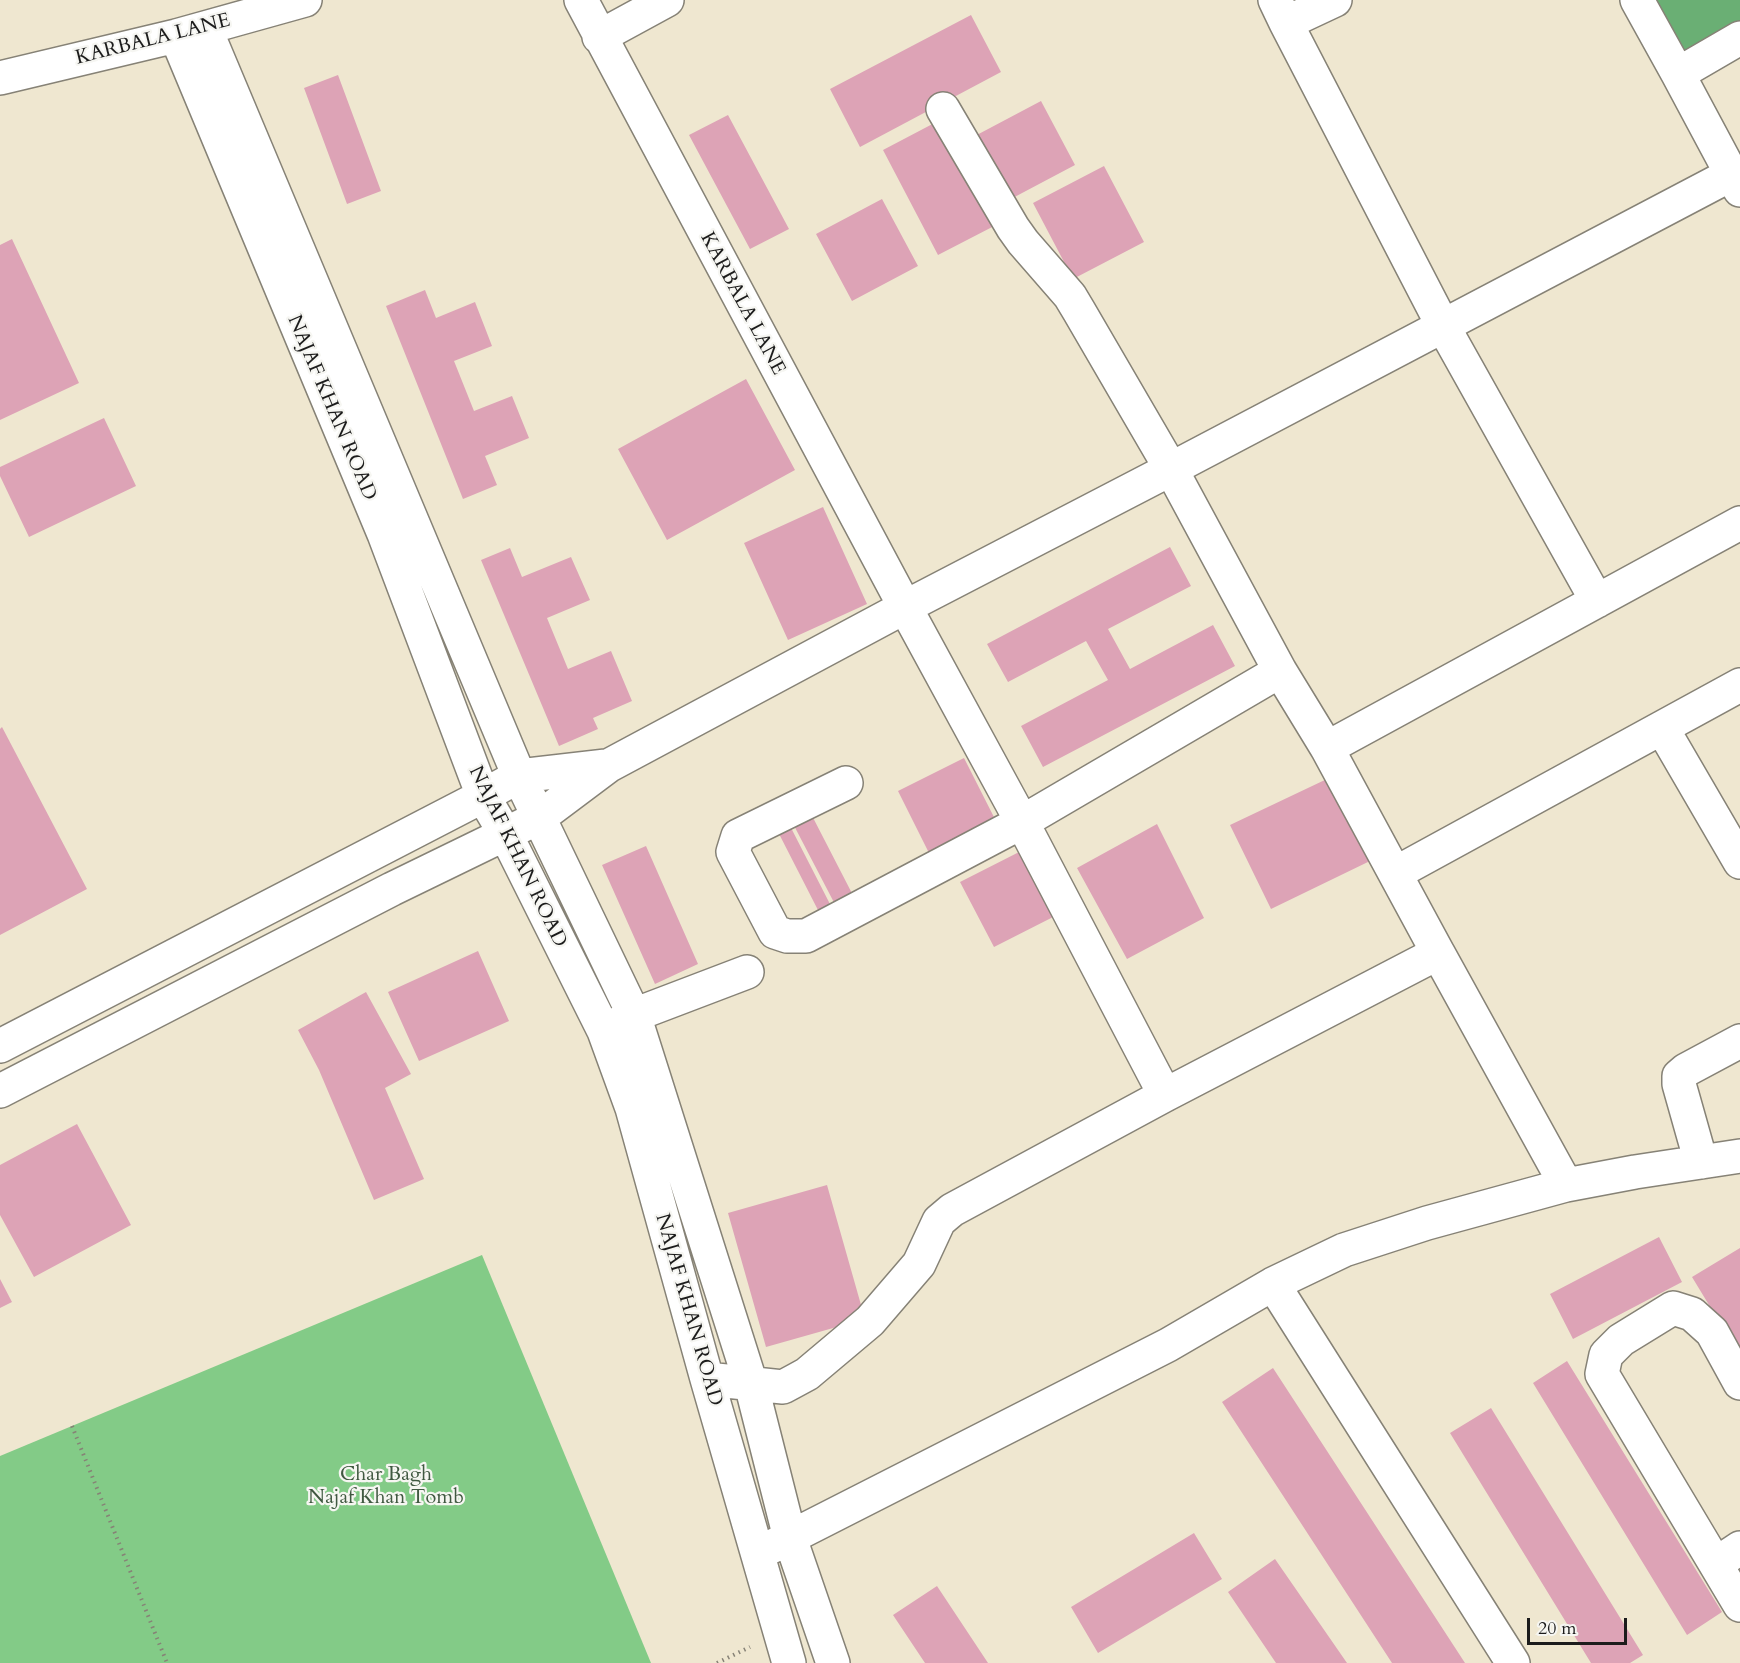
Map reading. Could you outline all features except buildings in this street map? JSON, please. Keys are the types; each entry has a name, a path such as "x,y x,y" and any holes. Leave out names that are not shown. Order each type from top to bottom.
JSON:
{"street":[{"name":"KARBALA LANE","path":"0,78 191,32 305,0"},
{"name":"KARBALA LANE","path":"581,0 904,607 1022,822 1165,1095"},
{"path":"599,37 667,0"},
{"path":"1335,0 1280,11 1443,326 1597,601"},
{"path":"0,1091 392,888 540,818 608,766 904,607 1443,326 1736,182 1637,0"},
{"path":"191,32 519,776 634,1015 751,1384 790,1538 834,1657"},
{"name":"NAJAF KHAN ROAD","path":"191,32 483,796 506,835 604,1031 632,1108 756,1554 789,1663"},
{"path":"1678,74 1740,38"},
{"path":"943,109 1013,228 1070,296 1171,469 1280,671 1327,748 1566,1185"},
{"path":"1327,748 1740,523"},
{"path":"846,783 738,836 733,852 775,932 787,936 806,936 1022,822 1280,671"},
{"path":"1396,873 1740,685"},
{"path":"1662,728 1740,862"},
{"path":"0,1046 519,776 608,766"},
{"path":"707,1379 783,1387 807,1374 870,1321 919,1264 939,1221 952,1210 1165,1095 1438,953"},
{"path":"604,1031 634,1015 747,972"},
{"path":"1701,1162 1679,1084 1679,1076 1740,1041"},
{"path":"756,1554 1168,1346 1273,1284 1344,1250 1427,1223 1566,1185 1740,1156"},
{"path":"1273,1284 1513,1663"},
{"path":"1740,1383 1712,1332 1692,1314 1673,1308 1621,1340 1606,1355 1602,1374 1728,1556 1740,1605"}],"path":[{"path":"72,1426 167,1663"}],"green space":[{"path":"1644,0 1740,0 1740,31 1680,66"},
{"name":"Char Bagh Najaf Khan Tomb","path":"482,1255 651,1663 0,1663 0,1456"}]}
